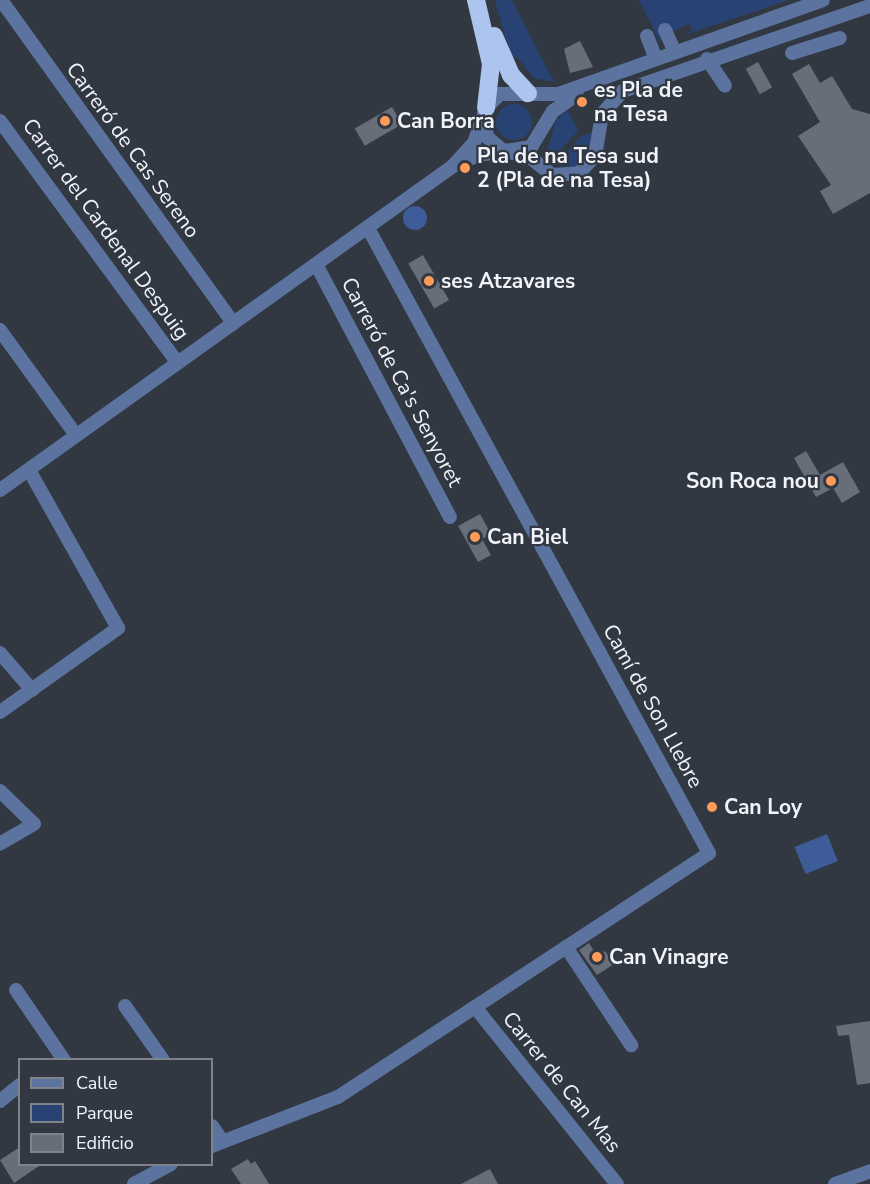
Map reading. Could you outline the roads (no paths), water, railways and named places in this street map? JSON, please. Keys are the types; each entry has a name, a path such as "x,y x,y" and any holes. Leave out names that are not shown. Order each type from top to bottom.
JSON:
{"highway":[{"path":"477,0 491,64 485,113"},
{"path":"484,0 504,62 528,93"}],"street":[{"name":"Carreró de Cas Sereno","path":"1,0 233,323"},
{"path":"0,490 453,166 474,143 485,113 500,94 554,95 591,84 674,50 823,0"},
{"path":"485,113 487,137 512,152 531,158 552,175 579,173 590,165 602,114 615,96 707,60 870,6"},
{"path":"665,30 674,50"},
{"path":"796,30 809,48"},
{"path":"647,36 655,57"},
{"path":"792,53 840,38"},
{"path":"730,52 739,65"},
{"path":"707,60 725,86"},
{"path":"453,166 478,155 512,152 531,147 557,107 591,84"},
{"path":"528,93 542,106 544,158 562,175"},
{"name":"Carrer del Cardenal Despuig","path":"0,121 178,363"},
{"name":"Camí de Son Llebre","path":"217,1143 338,1097 709,853 368,228"},
{"name":"Carreró de Ca's Senyoret","path":"316,266 450,517"},
{"path":"0,330 76,435"},
{"path":"0,712 118,628 29,470"},
{"path":"0,653 32,690"},
{"path":"0,791 34,824 0,844"},
{"path":"566,947 632,1045"},
{"path":"16,990 58,1057"},
{"path":"124,1006 162,1058"},
{"name":"Carrer de Can Mas","path":"475,1007 617,1184"},
{"path":"0,1101 18,1087"},
{"path":"134,1184 167,1166"},
{"path":"835,1184 870,1171"}],"place":[{"name":"es Pla de na Tesa","path":"582,102"},
{"name":"Can Borra","path":"385,121"},
{"name":"Pla de na Tesa sud 2 (Pla de na Tesa)","path":"465,168"},
{"name":"ses Atzavares","path":"429,281"},
{"name":"Son Roca nou","path":"831,481"},
{"name":"Can Biel","path":"475,537"},
{"name":"Can Loy","path":"712,807"},
{"name":"Can Vinagre","path":"597,957"}]}
